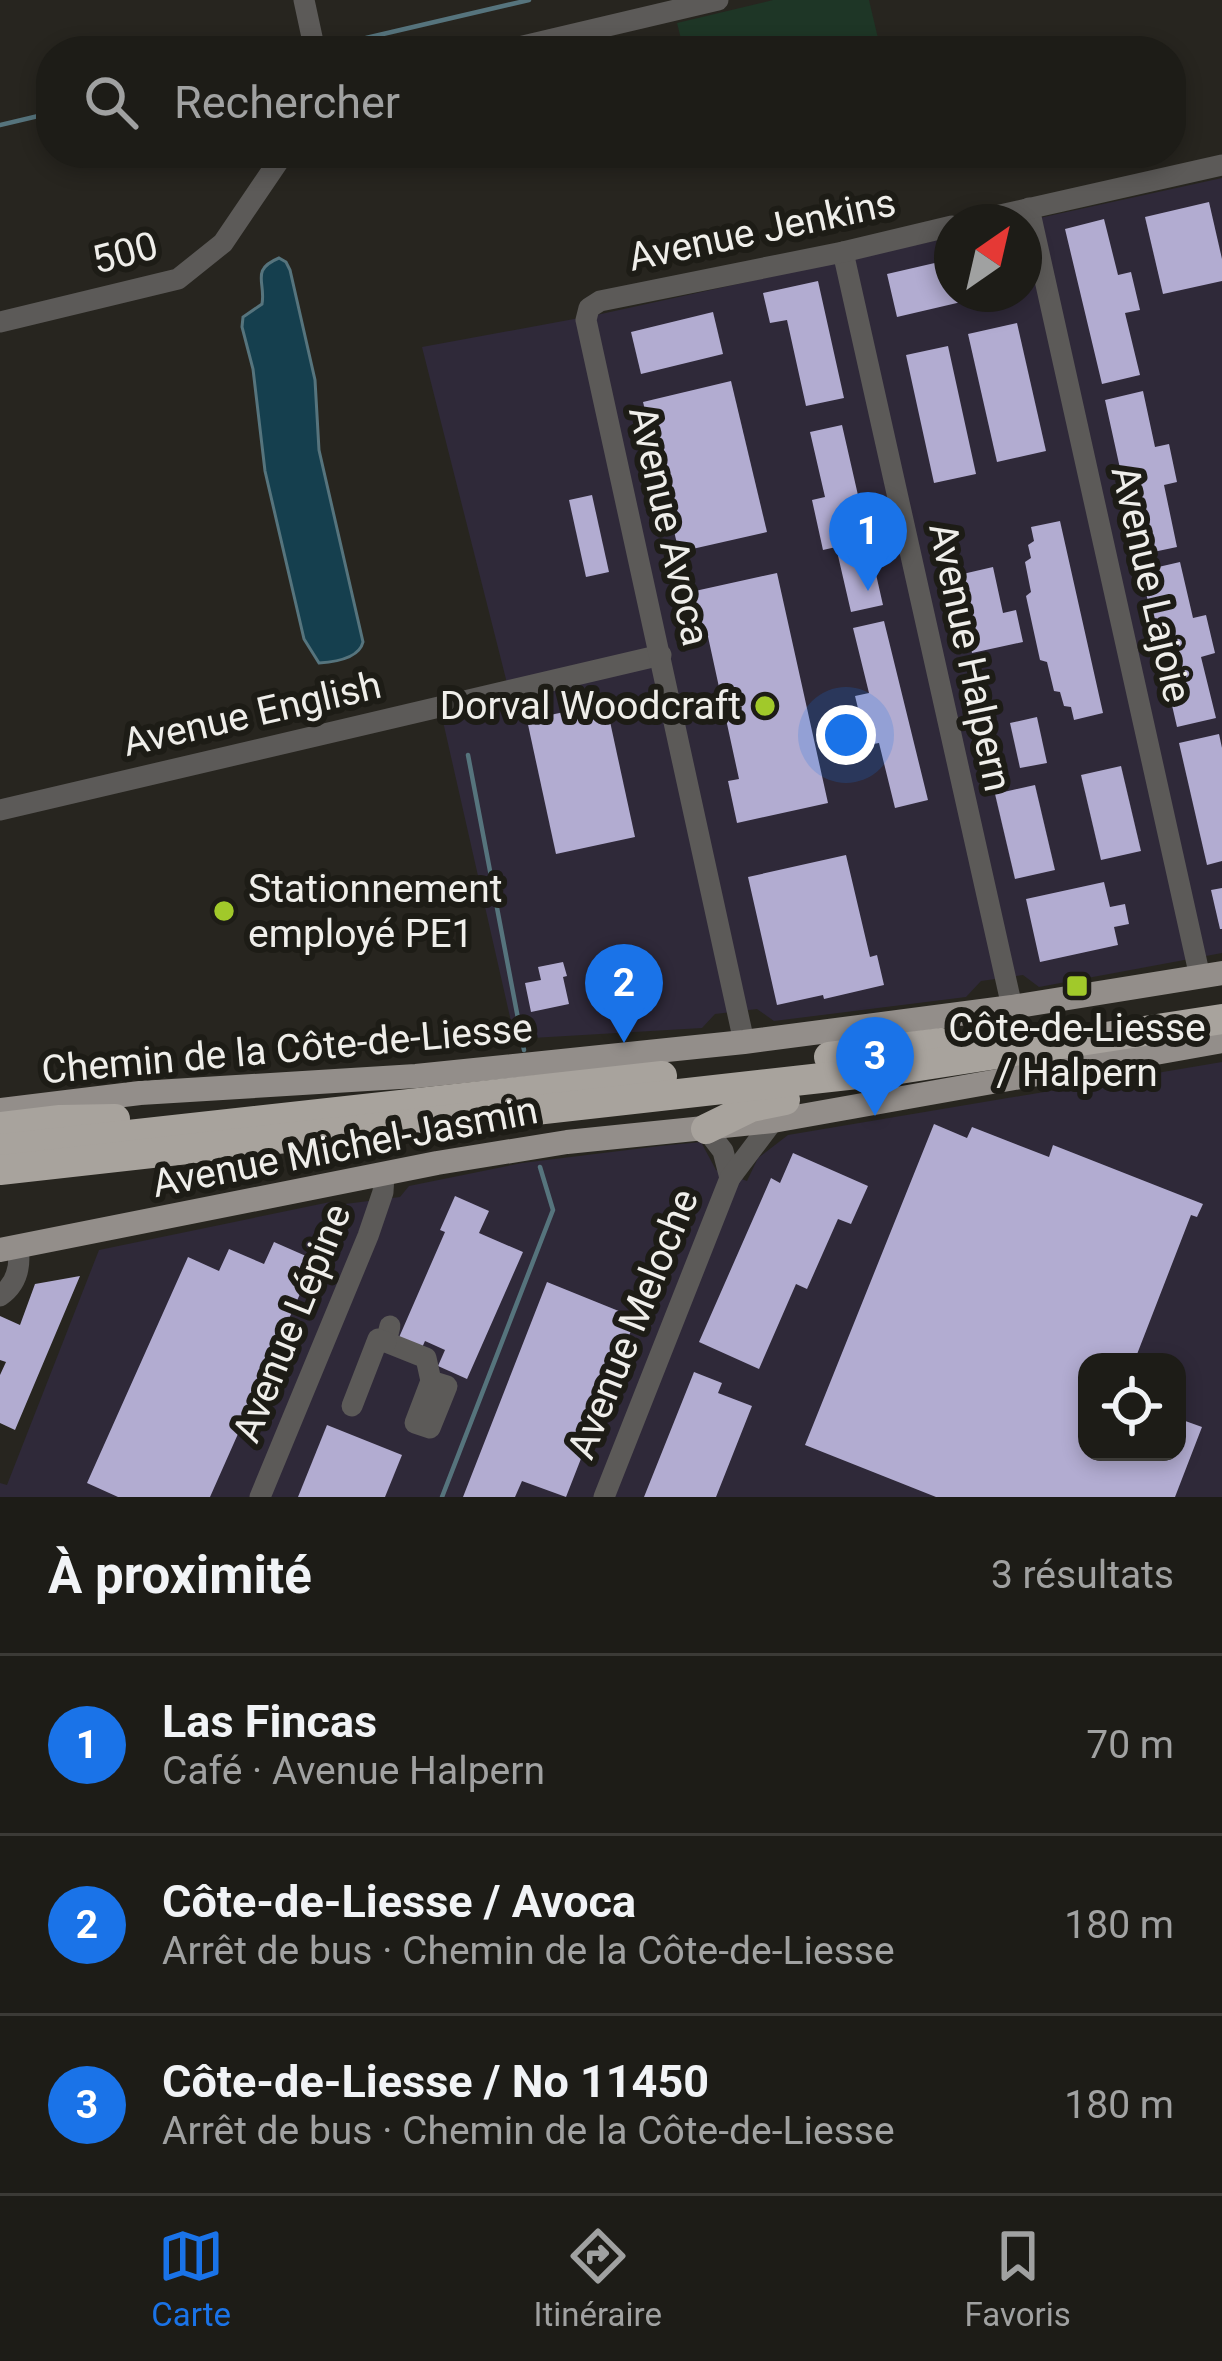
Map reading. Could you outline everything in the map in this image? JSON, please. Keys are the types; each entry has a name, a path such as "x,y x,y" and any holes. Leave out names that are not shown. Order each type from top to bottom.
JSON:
{"highway":[{"path":"0,1149 849,1055 1222,1000"},
{"path":"0,1170 893,1070 1222,1019"},
{"path":"706,1129 751,1107 893,1070"},
{"path":"0,1127 60,1120 313,1115"}],"main road":[{"name":"Chemin de la Côte-de-Liesse","path":"0,1110 183,1090 433,1075 744,1042 1211,975"},
{"path":"706,1129 1222,1041"},
{"name":"Avenue Michel-Jasmin","path":"9,1249 567,1142 706,1129"}],"street":[{"path":"304,0 312,36"},
{"path":"566,36 718,0"},
{"path":"1042,205 1222,165"},
{"name":"500","path":"0,322 178,279 223,243 274,168"},
{"name":"Avenue Jenkins","path":"589,308 600,301 934,230"},
{"name":"Avenue Halpern","path":"843,252 1012,1007"},
{"name":"Avenue Lajoie","path":"1042,263 1211,975"},
{"name":"Avenue Avoca","path":"589,308 586,320 744,1042"},
{"name":"Avenue English","path":"0,810 661,655"},
{"name":"Avenue Meloche","path":"604,1497 730,1178 773,1120"},
{"name":"Avenue Meloche","path":"706,1129 724,1151 730,1178"},
{"name":"Avenue Lépine","path":"260,1497 368,1236 384,1174"},
{"path":"0,1296 17,1276 20,1261 9,1249"},
{"path":"352,1406 378,1339 387,1334 426,1358 431,1381"}],"shaded area":[{"path":"1222,178 1222,953 1039,987 1023,975 981,981 966,997 774,1021 757,1009 715,1014 702,1028 515,1039 442,717 511,699 422,347 601,314 934,241 934,312 1042,312 1042,217"},
{"path":"1222,1062 1222,1497 0,1497 0,1483 7,1485 99,1250 335,1201 345,1204 400,1197 409,1186 522,1163 701,1142 716,1170 747,1181 758,1158 788,1135"}],"green space":[{"path":"773,0 869,0 877,36 680,36 677,23"}],"water":[{"path":"279,258 290,270 315,380 319,450 363,642 351,656 325,663 319,663 304,639 265,471 253,369 242,327 243,317 262,304 262,272"}],"building":[{"path":"1209,202 1222,281 1163,294 1145,217"},
{"path":"1104,219 1118,275 1131,272 1140,310 1125,313 1140,375 1102,384 1065,229"},
{"path":"934,263 934,308 897,317 887,274"},
{"path":"818,281 844,398 806,406 787,320 770,323 763,293"},
{"path":"713,312 723,354 641,374 631,332"},
{"path":"1017,323 1046,451 997,462 968,334"},
{"path":"948,346 976,474 934,483 906,355"},
{"path":"731,381 767,532 679,552 643,402"},
{"path":"1143,391 1155,447 1169,444 1177,482 1164,485 1177,547 1139,555 1105,400"},
{"path":"842,425 883,605 851,612 836,547 823,550 812,500 825,497 810,432"},
{"path":"592,495 609,572 586,577 569,500"},
{"path":"1060,521 1103,713 1074,720 1071,707 1064,706 1060,692 1054,691 1047,662 1040,660 1026,596 1031,592 1025,562 1031,558 1028,545 1034,541 1031,527"},
{"path":"1180,562 1193,618 1206,615 1215,653 1201,657 1216,718 1177,727 1141,571"},
{"path":"993,567 1003,613 1016,610 1023,642 972,653 954,576"},
{"name":"Dorval Woodcraft","path":"777,573 828,803 737,823 728,781 739,779 707,632 695,634 686,593"},
{"path":"884,621 928,800 895,808 879,743 867,745 855,696 869,693 853,628"},
{"path":"606,703 635,837 556,854 527,720"},
{"path":"1037,717 1047,763 1020,768 1010,723"},
{"path":"1219,734 1222,861 1207,865 1179,743"},
{"path":"1121,766 1141,851 1101,860 1081,775"},
{"path":"1035,785 1055,870 1015,879 995,794"},
{"path":"846,855 870,957 877,955 884,985 777,1005 748,877"},
{"path":"1104,882 1110,907 1125,904 1129,924 1114,927 1118,945 1040,962 1026,899"},
{"path":"1222,888 1222,929 1220,929 1211,890"},
{"path":"563,962 569,1004 531,1012 525,983 541,980 538,967"},
{"path":"934,1124 967,1138 972,1127 1049,1157 1053,1145 1203,1204 1197,1217 1191,1215 1137,1353 1078,1353 1078,1461 1186,1461 1186,1421 1202,1427 1175,1497 936,1497 805,1445"},
{"path":"793,1153 868,1186 851,1224 838,1219 807,1289 796,1284 759,1369 699,1342 771,1178 780,1183"},
{"path":"455,1196 489,1211 479,1233 523,1252 467,1379 438,1366 445,1350 425,1341 420,1352 397,1342 445,1232 440,1230"},
{"path":"274,1242 315,1260 210,1497 118,1497 87,1483 188,1257 219,1271 229,1249 264,1264"},
{"path":"80,1276 15,1430 0,1423 0,1375 6,1362 0,1360 0,1316 20,1325 35,1284"},
{"path":"547,1282 636,1318 566,1497 522,1481 515,1497 463,1497"},
{"path":"694,1372 722,1383 718,1393 752,1406 716,1497 644,1497"},
{"path":"327,1425 402,1455 385,1497 298,1497"}],"waterway":[{"path":"375,36 529,0"},
{"path":"0,125 36,117"},
{"path":"468,755 524,1050"},
{"path":"442,1497 553,1210 540,1167"}],"place":[{"name":"Las Fincas","path":"868,591"},
{"name":"Dorval Woodcraft","path":"765,706"},
{"name":"Stationnement employé PE1","path":"224,911"},
{"name":"Côte-de-Liesse / Halpern","path":"1077,986"},
{"name":"Côte-de-Liesse / Avoca","path":"624,1043"},
{"name":"Côte-de-Liesse / No 11450","path":"875,1116"}]}
